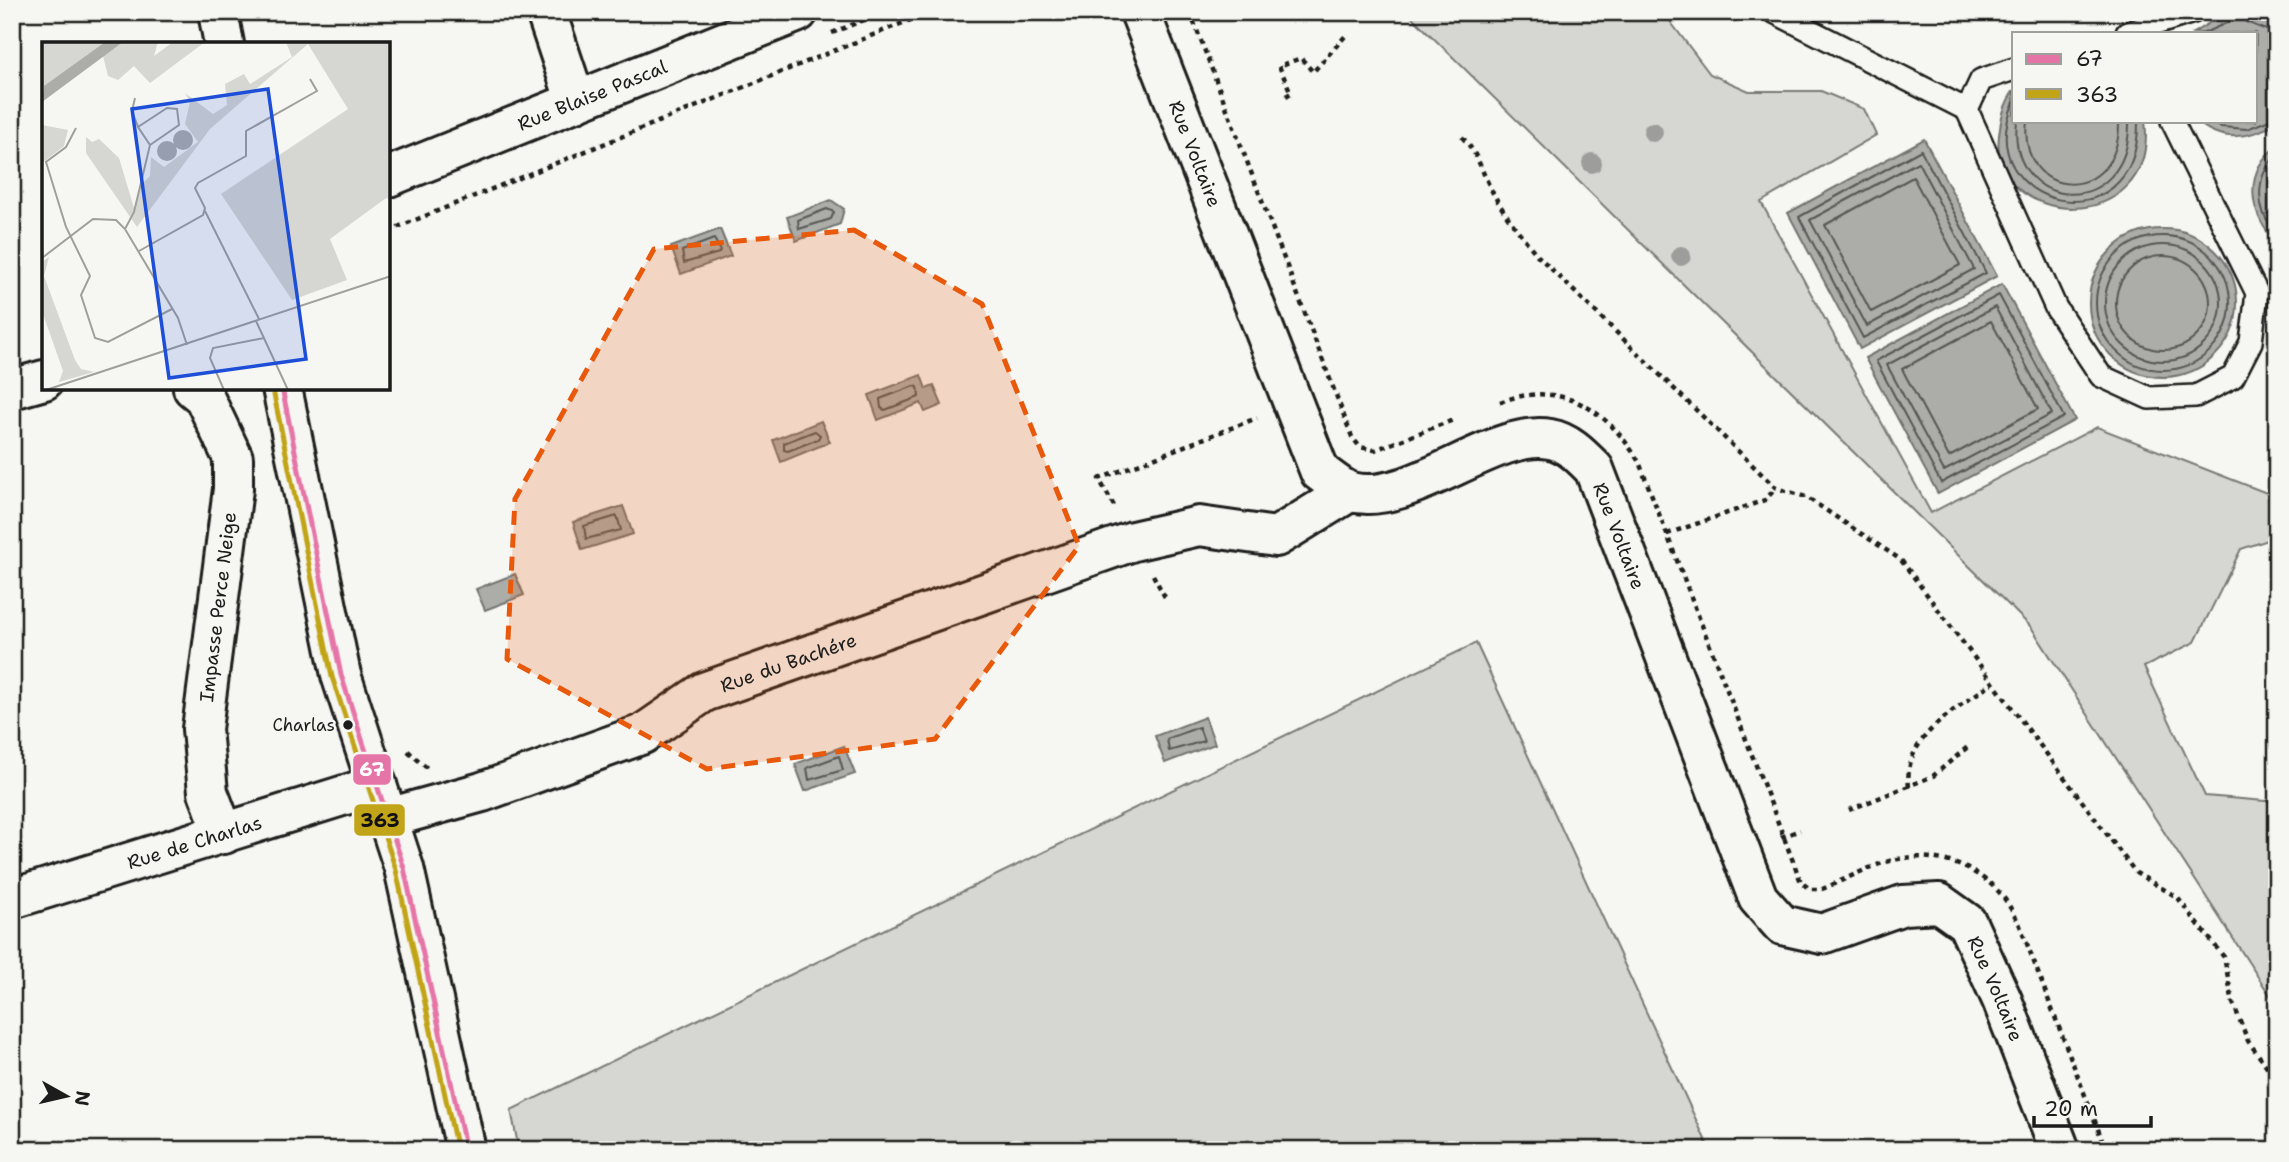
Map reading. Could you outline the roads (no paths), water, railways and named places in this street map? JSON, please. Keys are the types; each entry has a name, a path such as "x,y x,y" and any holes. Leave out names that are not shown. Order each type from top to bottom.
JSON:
{"street":[{"path":"218,12 224,42"},
{"path":"546,12 576,102"},
{"name":"Rue Blaise Pascal","path":"390,176 798,12"},
{"name":"Rue Voltaire","path":"1140,12 1320,472 1349,492 1375,495 1520,440 1550,439 1575,450 1594,469 1758,898 1782,925 1822,934 1903,905 1939,903 1967,923 2003,1000 2060,1150"},
{"path":"12,389 42,381"},
{"name":"Impasse Perce Neige","path":"195,390 204,397 233,458 233,489 202,729 208,792 224,834"},
{"path":"282,390 341,675 404,868 466,1150"},
{"name":"Rue du Bachére","path":"382,802 482,792 643,734 704,692 1133,541 1199,526 1276,537 1349,492"},
{"name":"Rue de Charlas","path":"12,899 224,834 382,802"}],"lane":[{"path":"1774,12 1967,110 2056,308 2101,376 2149,398 2196,397 2233,377 2251,342 2257,293 2172,122"},
{"path":"2130,32 2193,12"},
{"path":"1967,110 1981,80 2012,70"}],"water":[{"path":"2234,14 2264,20 2277,29 2277,122 2247,135 2216,133 2198,122 2258,122 2258,32 2195,32 2219,17"},
{"path":"2012,94 2012,122 2145,122 2143,159 2127,186 2102,202 2073,208 2044,203 2019,189 2003,167 1999,135 2003,111"},
{"path":"1924,139 1997,276 1860,349 1788,213"},
{"path":"2277,146 2277,243 2260,220 2253,194 2258,168"},
{"path":"831,200 844,209 840,224 796,241 787,217"},
{"path":"720,229 731,256 681,274 671,247"},
{"path":"2163,229 2191,235 2215,251 2231,275 2237,303 2231,331 2215,355 2191,371 2163,377 2135,371 2111,355 2095,331 2089,303 2095,275 2111,251 2135,235"},
{"path":"2002,284 2075,420 1938,494 1865,358"},
{"path":"921,375 926,389 934,386 942,405 925,412 921,403 878,420 869,395"},
{"path":"821,421 830,442 781,462 773,440"},
{"path":"623,506 633,534 582,550 573,522"},
{"path":"515,574 524,595 485,610 476,589"},
{"path":"1205,717 1215,744 1165,763 1155,736"},
{"path":"844,746 855,774 805,791 795,764"}],"place":[{"name":"Charlas","path":"348,725"}]}
